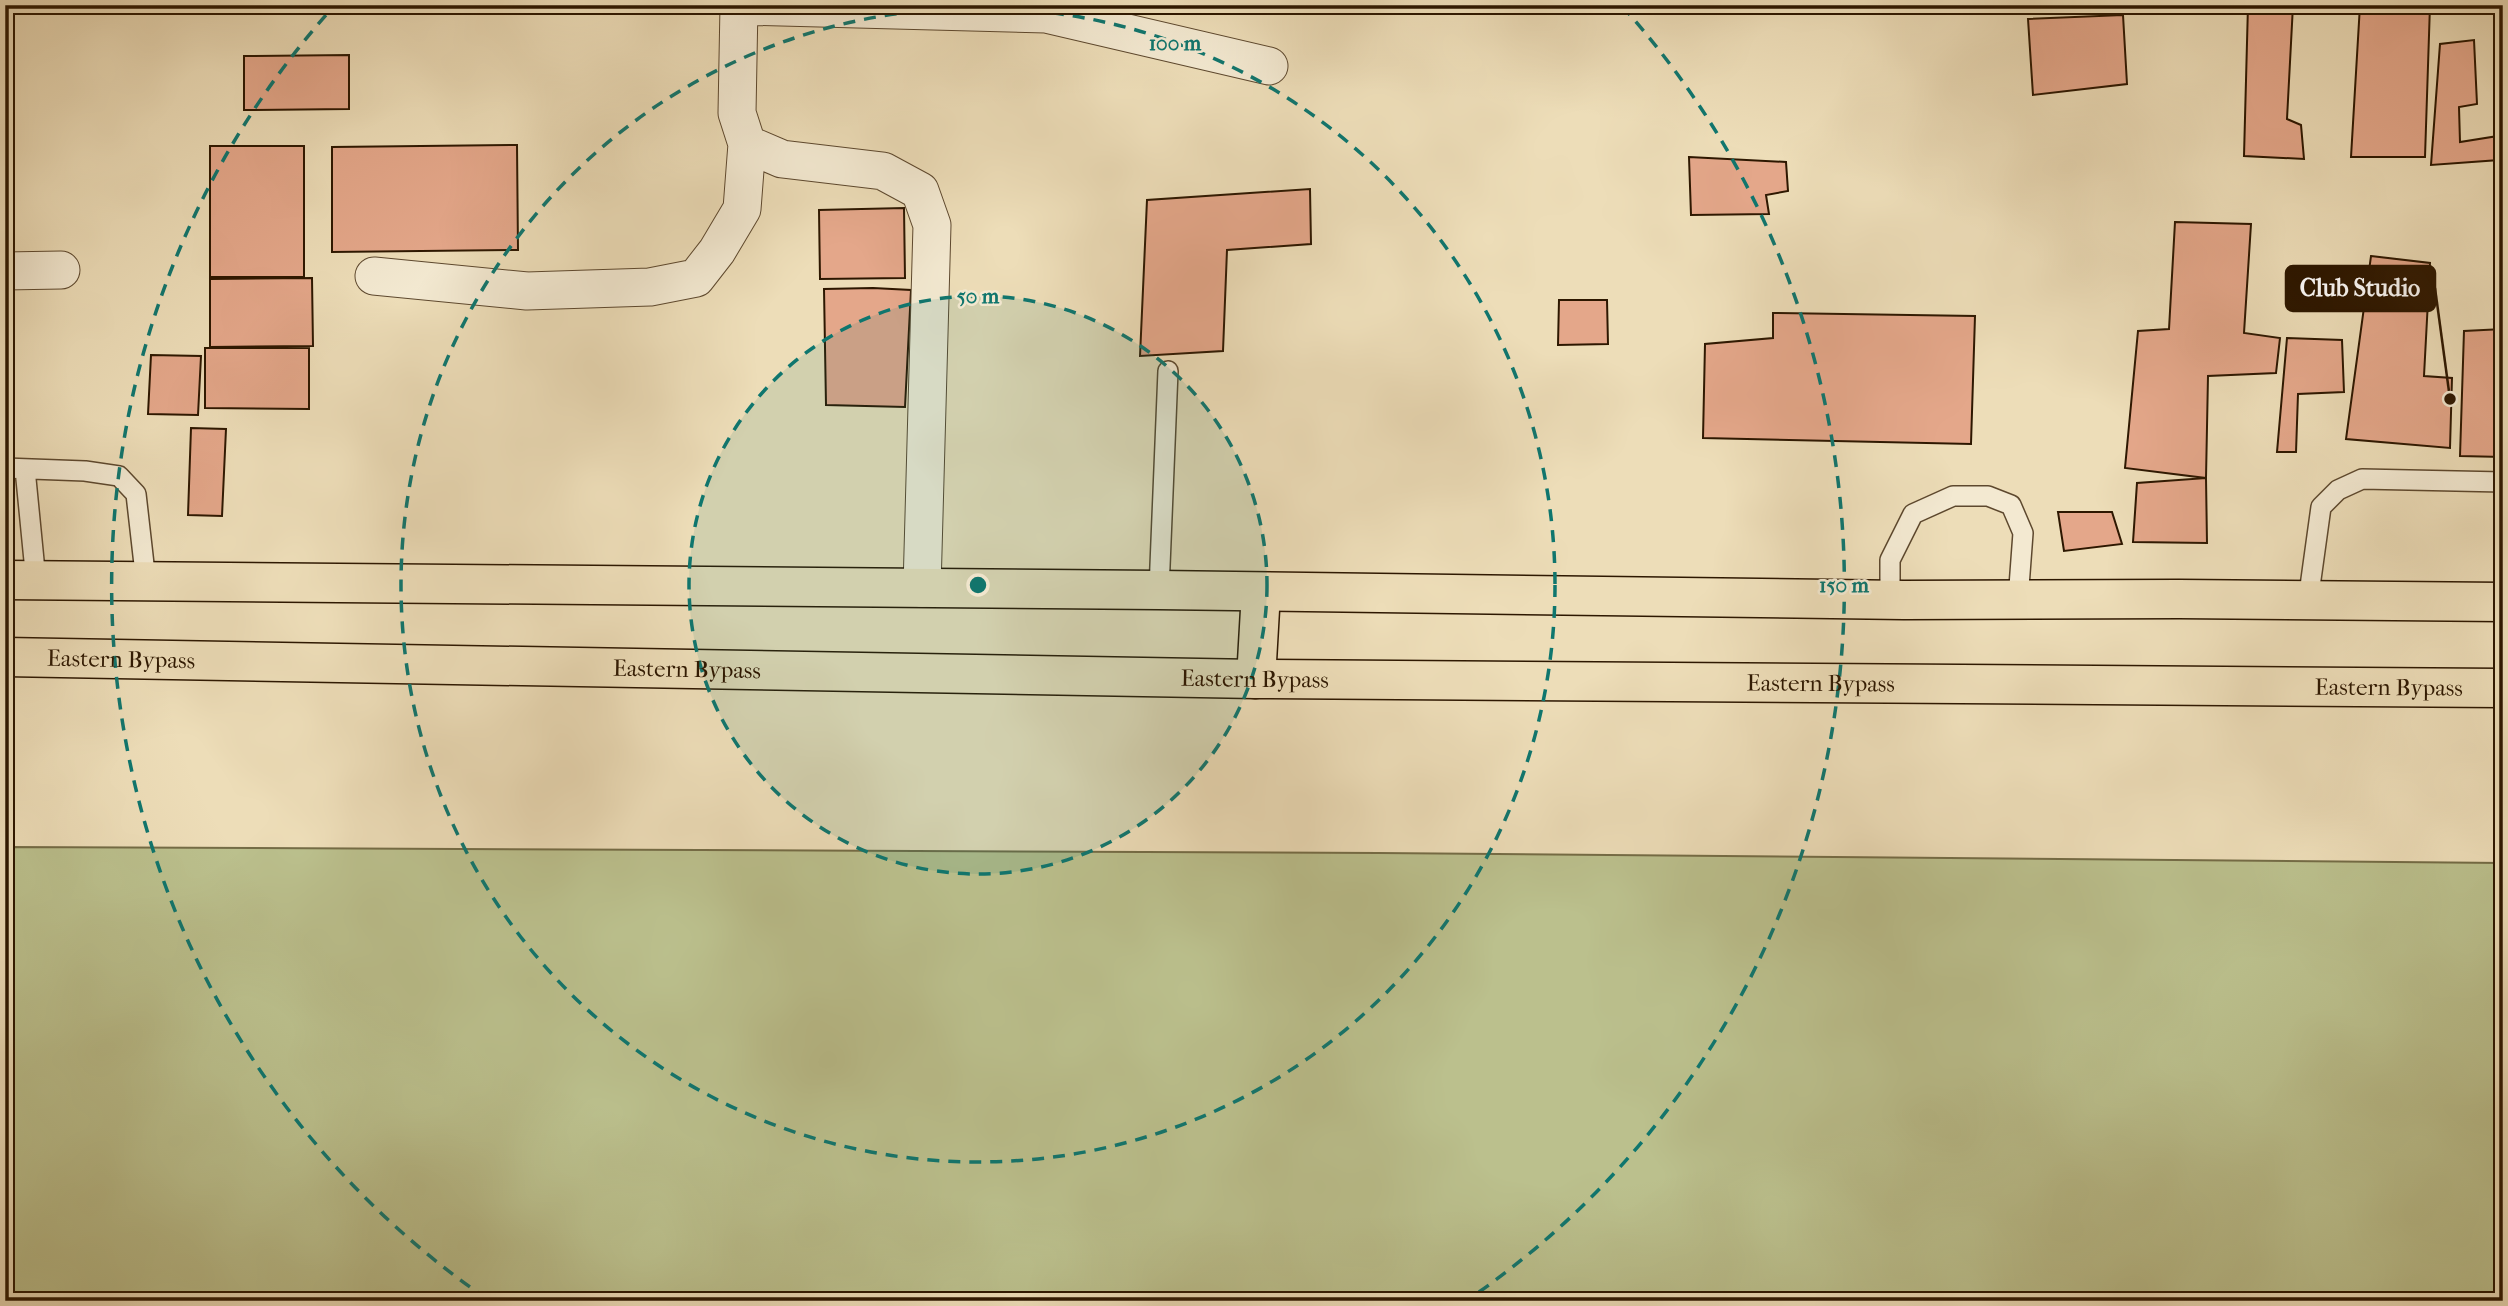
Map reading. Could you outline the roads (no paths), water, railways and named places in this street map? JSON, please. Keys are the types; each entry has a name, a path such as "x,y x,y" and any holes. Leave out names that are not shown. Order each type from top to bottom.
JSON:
{"main road":[{"path":"21,580 1159,590 1890,600 2503,602"},
{"path":"1256,679 1261,592"},
{"name":"Eastern Bypass","path":"5,657 1256,679 2503,688"}],"street":[{"path":"374,276 527,291 650,286 696,278 717,251 742,209 747,144 737,113 739,6 1046,14 1269,66"},
{"path":"747,144 782,159 883,170 920,191 932,225 922,588"},
{"path":"5,271 61,270"}],"lane":[{"path":"1159,590 1168,370"},
{"path":"21,580 15,468 85,471 119,476 136,494 146,582"},
{"path":"2308,601 2321,507 2338,490 2362,479 2503,481"},
{"path":"1890,600 1890,560 1913,514 1953,496 1988,496 2011,505 2023,533 2018,600"}],"place":[{"name":"Club Studio","path":"2450,399"}]}
